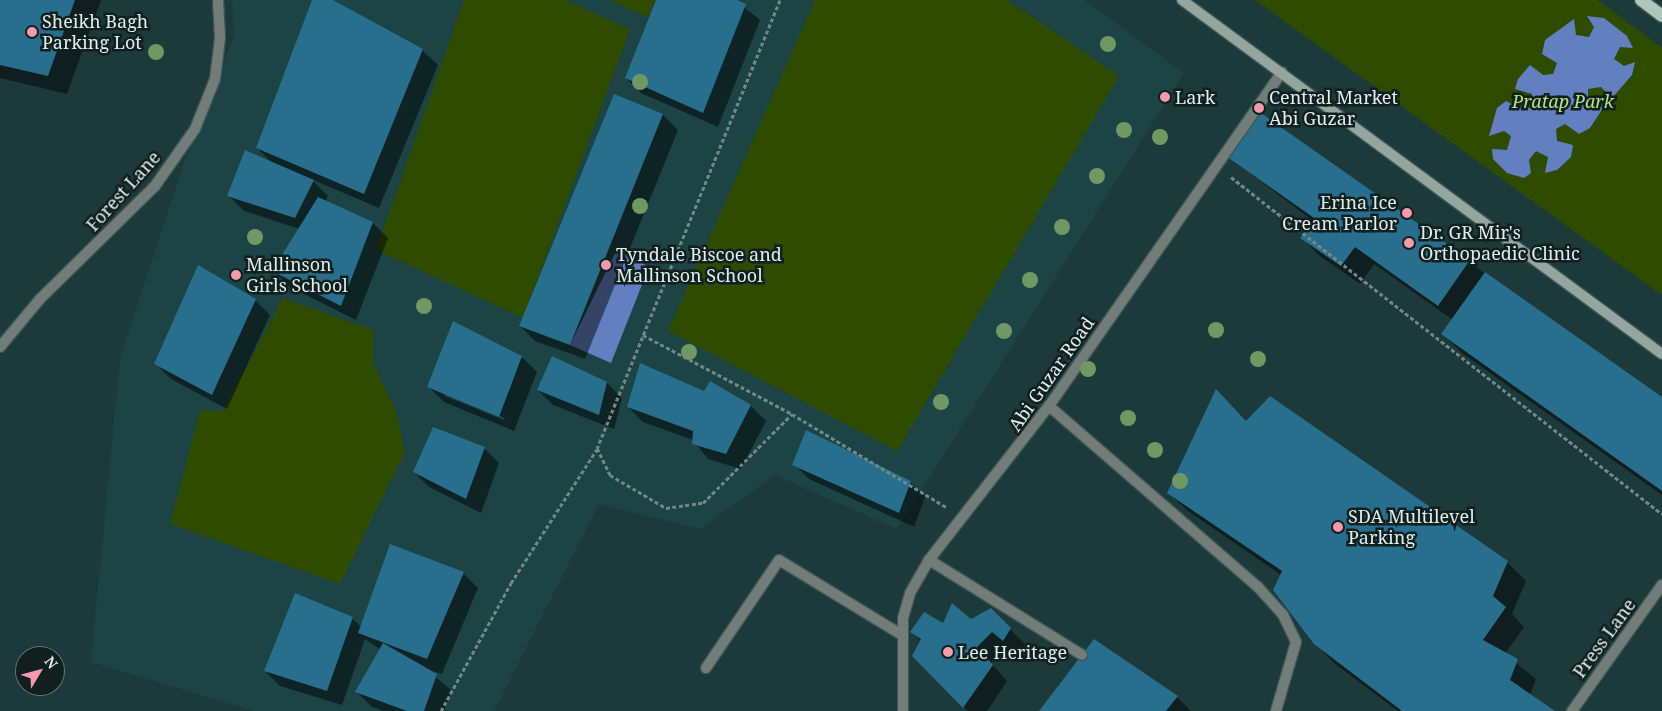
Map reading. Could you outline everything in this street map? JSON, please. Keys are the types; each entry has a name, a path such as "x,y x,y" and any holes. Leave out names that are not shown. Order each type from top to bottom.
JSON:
{"main road":[{"path":"1182,0 1662,354"},
{"path":"1640,0 1662,16"}],"street":[{"name":"Forest Lane","path":"0,347 40,300 154,186 195,130 214,78 220,38 218,0"},
{"name":"Abi Guzar Road","path":"903,711 902,635 910,593 929,560 964,518 1049,406 1282,72"},
{"path":"1049,406 1258,587 1283,615 1296,642 1276,711"},
{"path":"706,668 779,560 902,635"},
{"path":"929,560 1082,655"},
{"name":"Press Lane","path":"1572,711 1662,585"}],"path":[{"path":"441,711 510,583 597,448 780,0"},
{"path":"1217,166 1662,514"},
{"path":"643,335 792,414 964,518"},
{"path":"597,448 610,475 666,508 703,503 792,414"}],"shaded area":[{"name":"Tyndale Biscoe and Mallinson School","path":"232,0 1084,0 1184,73 897,529 775,475 700,529 599,504 494,711 254,711 91,662 120,359 181,171 234,36"}],"green space":[{"path":"464,0 565,0 630,29 523,318 376,250"},
{"path":"609,0 655,0 648,17"},
{"path":"815,0 1007,0 1119,76 897,451 668,331"},
{"name":"Pratap Park","path":"1255,0 1598,0 1662,48 1662,295"},
{"path":"283,298 373,330 373,363 396,411 405,452 340,584 170,524 200,410 223,411"}],"water":[{"path":"1587,16 1604,18 1627,36 1633,48 1620,47 1614,59 1624,66 1635,62 1632,75 1612,98 1601,87 1588,89 1588,101 1603,108 1590,128 1579,134 1565,124 1556,129 1557,141 1573,145 1571,157 1557,170 1545,173 1548,157 1536,151 1529,160 1531,173 1524,178 1507,173 1493,159 1492,149 1507,150 1511,136 1504,131 1489,136 1497,108 1506,101 1523,110 1533,106 1532,94 1515,89 1518,79 1530,65 1543,75 1553,74 1557,63 1542,54 1545,40 1574,19 1576,35 1589,37 1594,27"},
{"path":"617,249 649,267 611,363 570,345"}],"building":[{"name":"Sheikh Bagh Parking Lot","path":"0,0 75,0 48,76 0,65"},
{"path":"312,0 333,0 423,49 364,194 256,148"},
{"path":"656,0 737,0 746,4 703,113 625,78"},
{"path":"614,94 663,114 570,345 519,326"},
{"path":"1258,111 1470,260 1438,306 1355,247 1341,266 1300,238 1314,218 1226,156"},
{"path":"245,150 314,180 295,218 227,196"},
{"path":"318,197 373,222 341,306 272,271"},
{"path":"198,265 256,299 212,395 154,364"},
{"path":"1485,272 1662,397 1662,491 1441,334"},
{"path":"453,321 522,356 499,417 427,387"},
{"path":"552,356 607,382 599,415 537,390"},
{"path":"640,363 704,391 710,381 751,405 726,454 692,444 693,431 627,407"},
{"name":"SDA Multilevel Parking","path":"1216,389 1246,421 1270,396 1508,561 1493,596 1506,607 1483,640 1518,659 1510,680 1555,711 1402,711 1314,644 1273,590 1282,571 1167,493"},
{"path":"433,427 485,447 466,499 413,472"},
{"path":"806,430 911,481 899,513 792,465"},
{"path":"390,544 464,572 427,659 358,633"},
{"path":"295,593 353,617 327,691 264,671"},
{"name":"Lee Heritage","path":"952,603 971,619 991,608 1011,628 1003,641 992,632 977,647 993,665 963,708 912,656 921,639 910,632 924,612 943,623"},
{"path":"1094,639 1178,696 1166,711 1039,711"},
{"path":"383,643 437,674 424,711 407,711 355,692"}],"place":[{"name":"Sheikh Bagh Parking Lot","path":"32,32"},
{"name":"Lark","path":"1165,97"},
{"name":"Central Market Abi Guzar","path":"1259,108"},
{"name":"Erina Ice Cream Parlor","path":"1407,213"},
{"name":"Dr. GR Mir's Orthopaedic Clinic","path":"1409,243"},
{"name":"Tyndale Biscoe and Mallinson School","path":"606,265"},
{"name":"Mallinson Girls School","path":"236,275"},
{"name":"SDA Multilevel Parking","path":"1338,527"},
{"name":"Lee Heritage","path":"948,652"}]}
